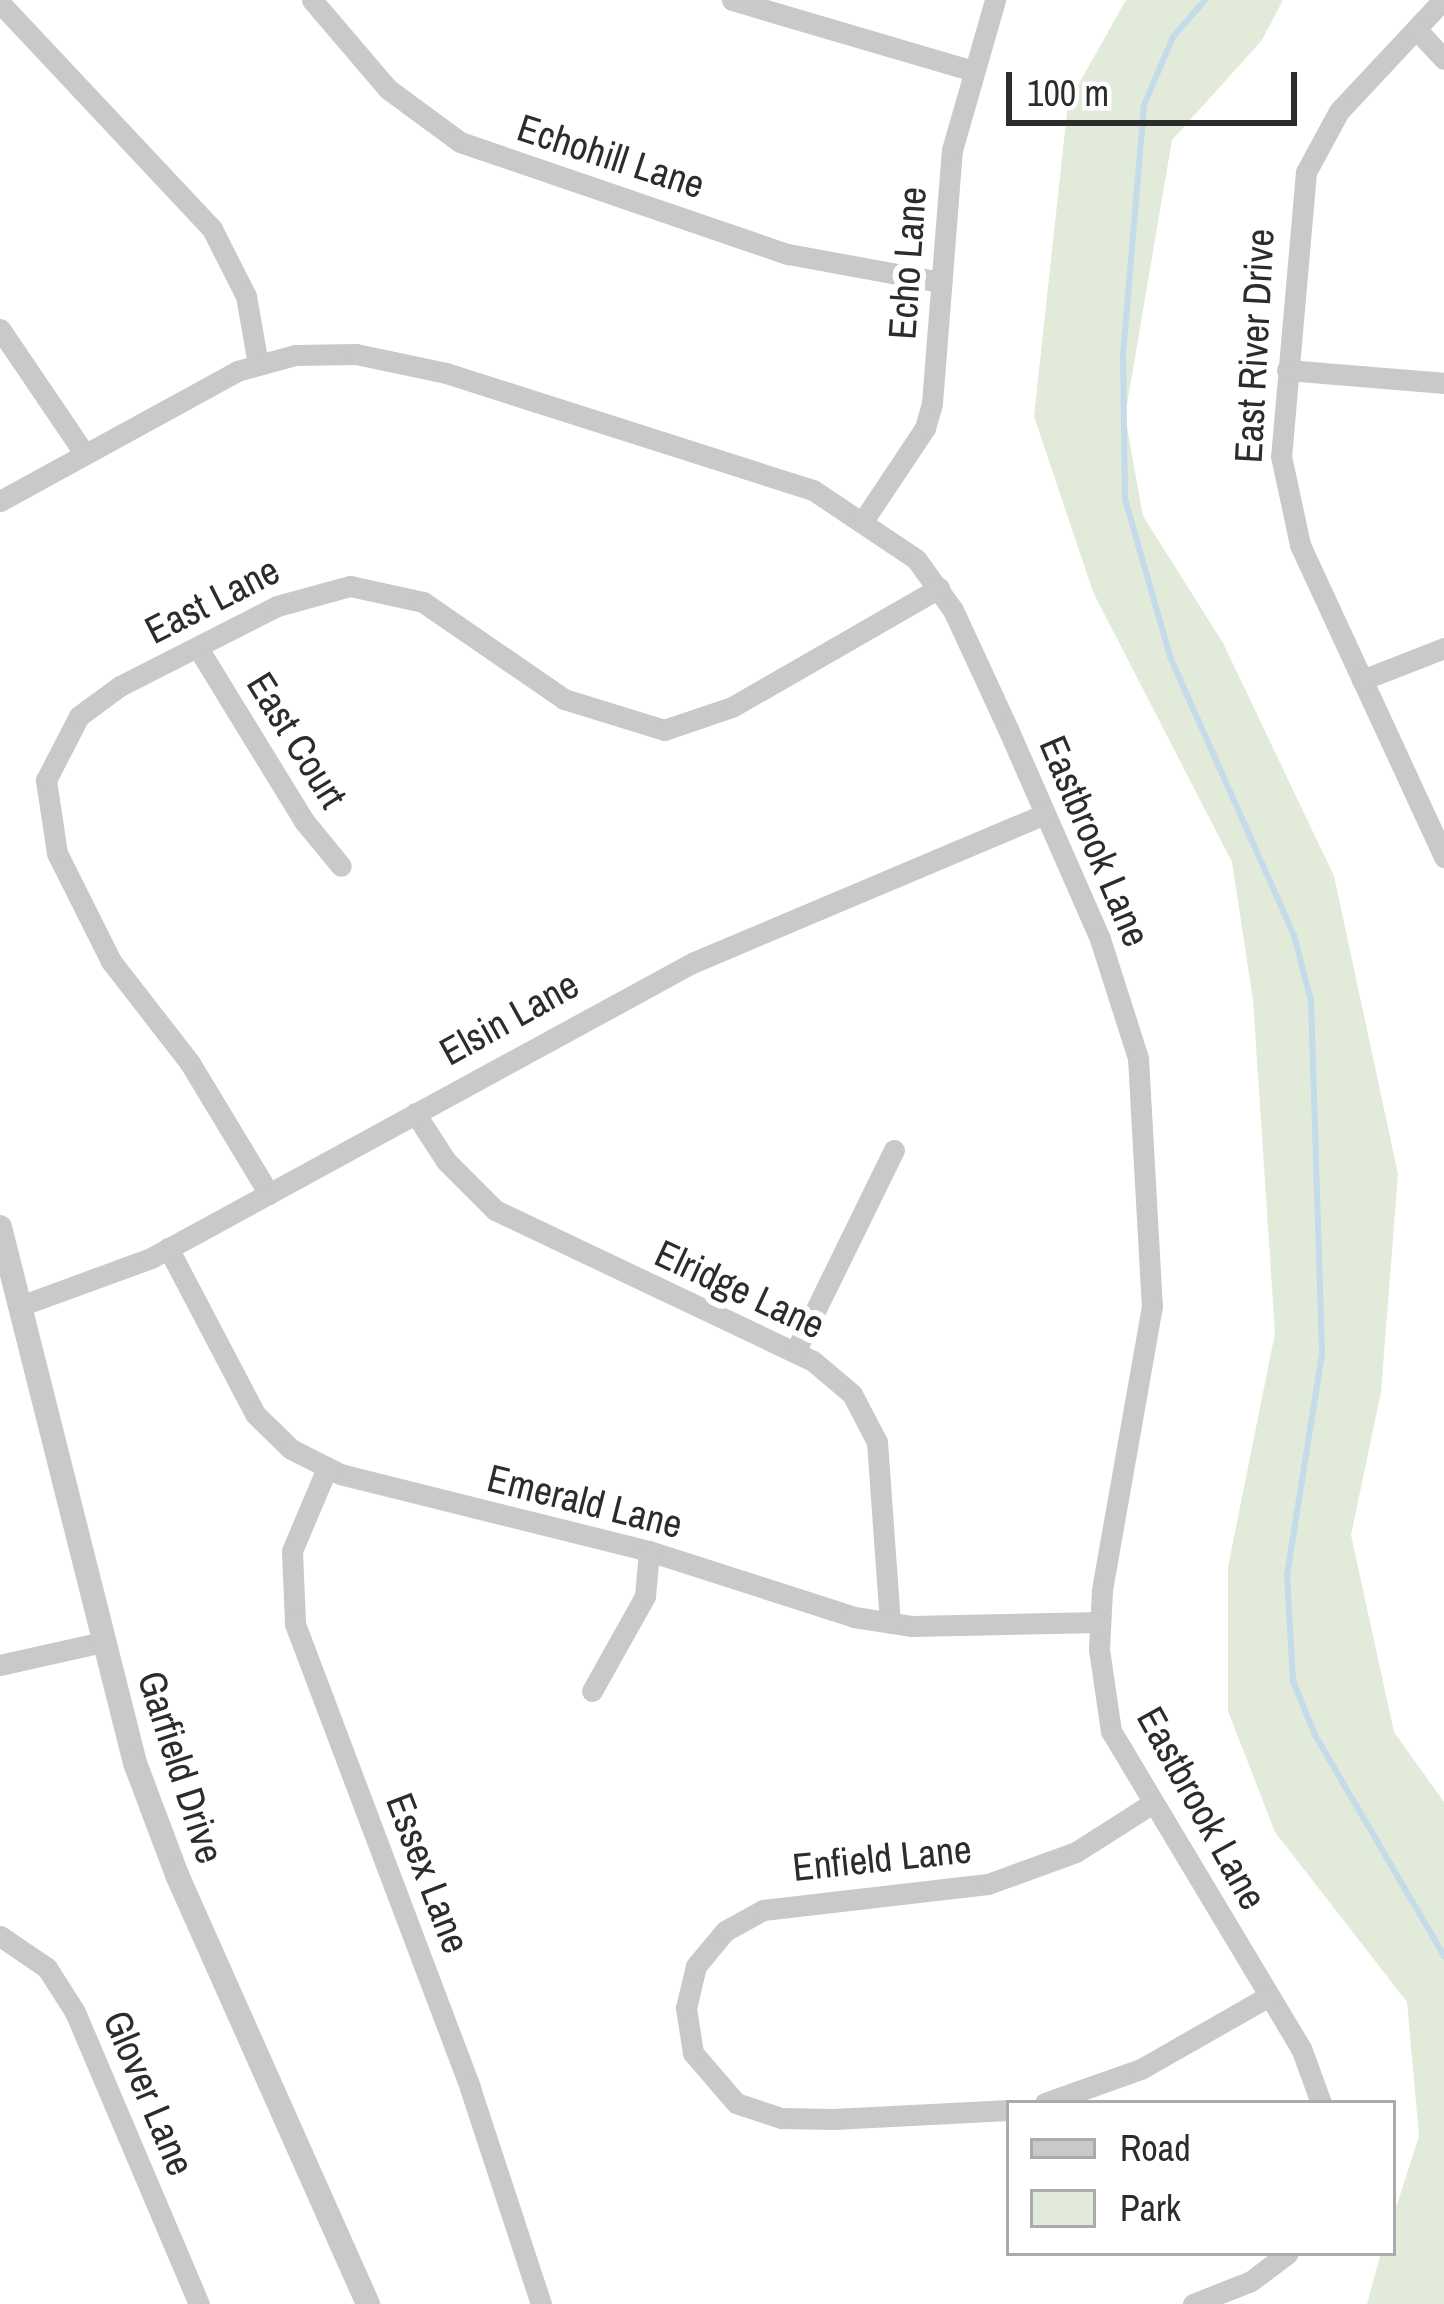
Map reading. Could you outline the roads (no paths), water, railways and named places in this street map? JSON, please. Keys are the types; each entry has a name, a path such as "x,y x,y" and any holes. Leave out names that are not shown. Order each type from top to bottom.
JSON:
{"street":[{"name":"Echohill Lane","path":"311,0 388,89 460,142 788,254 941,282"},
{"path":"732,0 970,70"},
{"name":"Echo Lane","path":"866,518 925,428 952,150 970,70 994,0"},
{"name":"East River Drive","path":"1443,0 1339,111 1306,172 1281,456 1289,514 1444,857"},
{"path":"0,3 212,229 246,296 257,364"},
{"path":"1416,29 1444,59"},
{"path":"0,329 84,453"},
{"name":"Eastbrook Lane","path":"0,501 257,364 356,354 446,373 813,490 866,518 939,588 1123,998 1146,1118 1150,1336 1100,1622 1111,1731 1301,2048 1320,2100"},
{"path":"1287,370 1444,383"},
{"name":"East Lane","path":"269,1194 190,1063 94,933 57,853 45,803 53,757 79,716 309,591 386,591 444,613 564,699 664,730 732,707 939,588"},
{"name":"East Court","path":"198,648 304,821 340,866"},
{"path":"1362,680 1444,649"},
{"name":"Elsin Lane","path":"20,1306 168,1248 692,963 1044,814"},
{"name":"Elridge Lane","path":"415,1113 474,1196 495,1210 795,1352 852,1394 877,1442 890,1623"},
{"path":"795,1352 894,1150"},
{"name":"Garfield Drive","path":"0,1227 102,1642 177,1875 368,2304"},
{"name":"Emerald Lane","path":"168,1248 255,1414 291,1449 327,1468 649,1551 890,1623 1100,1622"},
{"name":"Essex Lane","path":"327,1468 292,1551 295,1624 470,2088 541,2304"},
{"path":"592,1691 645,1596 649,1551"},
{"path":"0,1665 102,1642"},
{"name":"Enfield Lane","path":"1006,2110 781,2118 736,2103 693,2053 686,2008 696,1966 725,1931 763,1910 988,1884 1076,1852 1151,1804"},
{"name":"Glover Lane","path":"0,1936 46,1968 75,2012 199,2304"},
{"path":"1053,2100 1141,2069 1269,1996"},
{"path":"1193,2304 1232,2298 1284,2256"}],"waterway":[{"path":"1205,0 1173,37 1144,105 1123,353 1125,499 1171,659 1294,935 1311,1001 1322,1354 1287,1574 1293,1681 1315,1735 1444,1956"}]}
